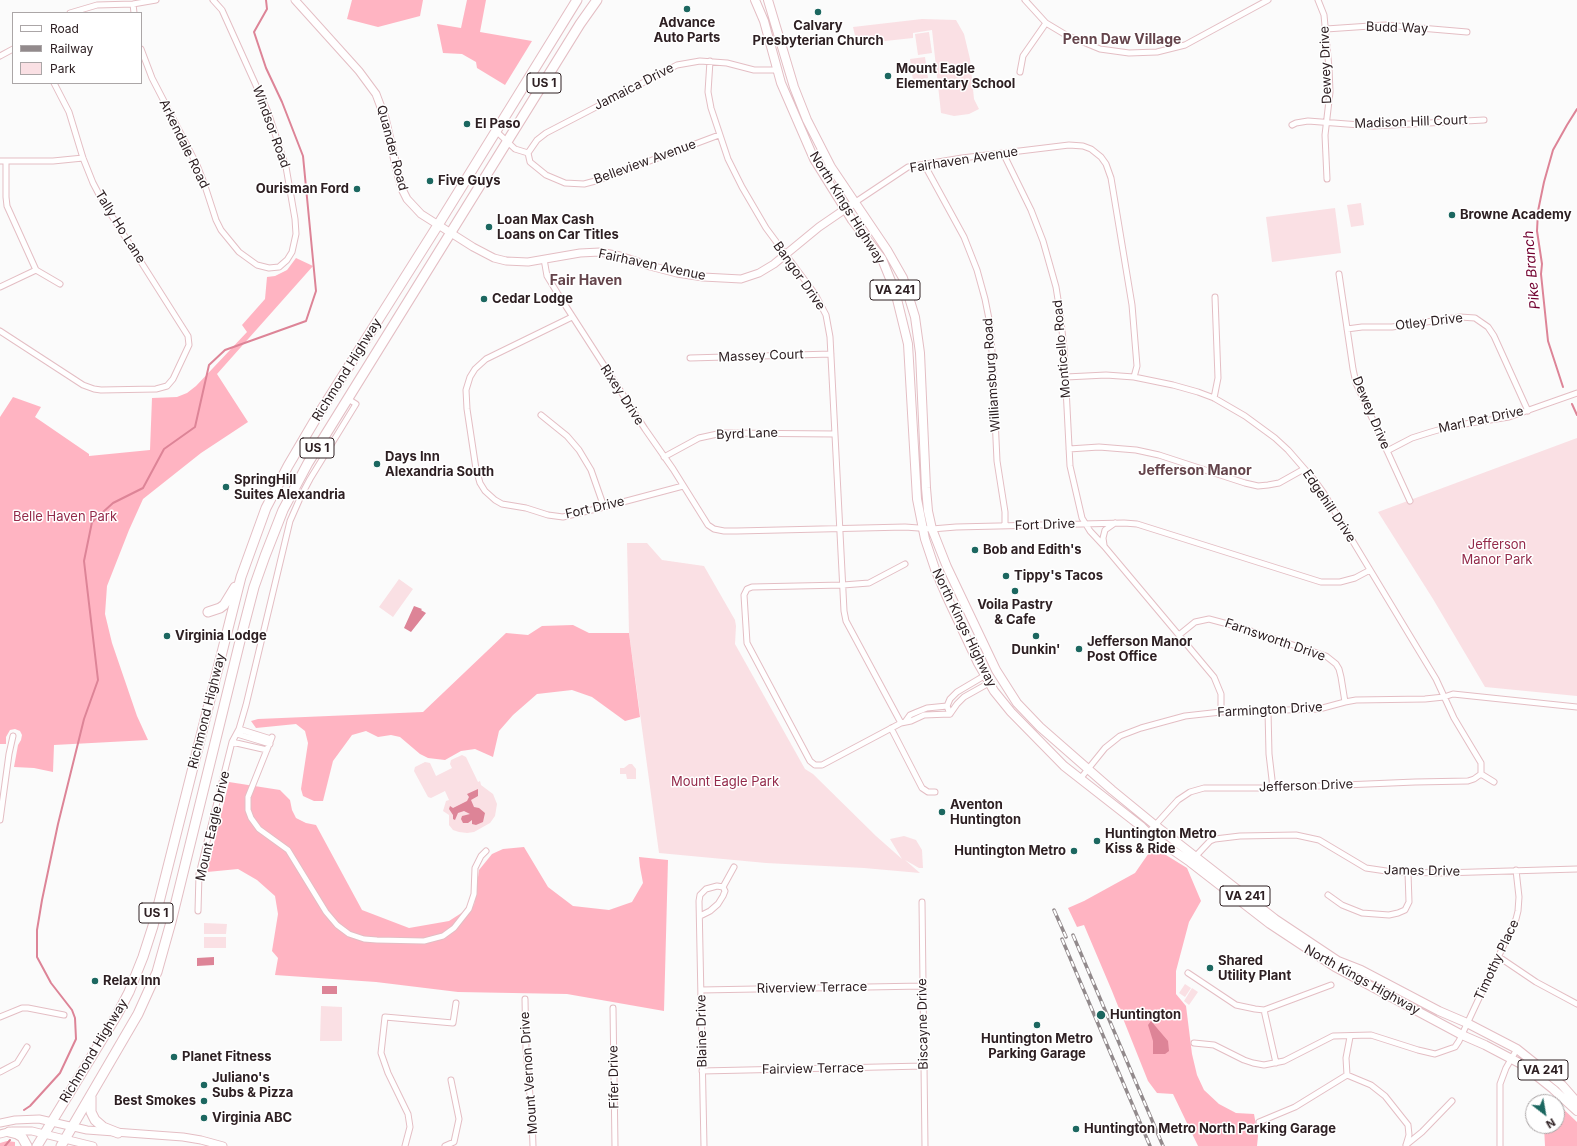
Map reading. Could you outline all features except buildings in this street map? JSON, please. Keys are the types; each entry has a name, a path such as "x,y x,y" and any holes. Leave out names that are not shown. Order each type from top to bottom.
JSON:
{"highway":[{"name":"Richmond Highway","path":"37,1146 117,1015 129,992 143,957 153,926 241,577 266,508 288,466 315,420 577,0"},
{"name":"Richmond Highway","path":"63,1142 138,1014 148,994 161,960 254,588 264,556 283,510 299,479 348,399 596,0"},
{"path":"208,612 220,608 226,604 241,577"},
{"path":"92,1093 90,1108 93,1117 103,1126 118,1133"},
{"path":"4,1133 17,1134 22,1137 27,1146"}],"main road":[{"name":"North Kings Highway","path":"755,0 764,21 777,70 796,119 814,159 845,209 882,259 895,290 908,344 917,499 923,528 938,576 986,679 1011,712 1057,759 1148,833 1193,859 1275,919 1332,957 1389,984 1439,1011 1467,1023 1517,1049 1568,1091 1577,1102"},
{"name":"North Kings Highway","path":"768,0 800,104 823,153 854,203 896,264 903,278 915,317 920,353 926,488 928,511 932,529 947,567 997,671 1017,702 1040,727 1270,924 1326,962 1462,1035 1512,1059 1553,1089 1577,1111"},
{"path":"986,679 997,671"},
{"name":"VA 241","path":"1568,1091 1577,1095"}],"street":[{"path":"73,12 97,5 133,4 156,0"},
{"name":"Windsor Road","path":"213,0 222,10 268,112 280,147 289,183 296,226 292,252 287,260 279,267 264,268"},
{"name":"Quander Road","path":"295,0 359,71 376,94 385,118 398,174 405,196 414,208 421,214 451,233"},
{"path":"1025,0 1046,23 1066,35 1100,49 1129,53 1157,52 1192,42 1268,0"},
{"name":"Dewey Drive","path":"1318,0 1324,15 1326,29 1330,92 1325,135 1327,179"},
{"path":"133,4 134,12"},
{"path":"1020,72 1023,56 1046,23"},
{"name":"Budd Way","path":"1326,29 1385,25 1467,32"},
{"path":"0,56 12,50"},
{"name":"Arkendale Road","path":"142,52 152,78 197,165 216,220 221,230 239,252 257,265 264,268"},
{"name":"Jamaica Drive","path":"528,153 537,140 546,133 670,68 689,62 710,61 727,63 754,70 777,70"},
{"name":"Bangor Drive","path":"710,61 708,92 719,135 728,158 750,203 785,255 815,294 826,315 830,337 844,612 846,621 903,722"},
{"name":"Tally Ho Lane","path":"0,331 83,385 94,389 160,388 170,383 189,345 188,336 103,202 93,183 82,158 69,112 55,84"},
{"name":"Madison Hill Court","path":"1292,125 1303,121 1372,126 1484,120"},
{"path":"496,131 517,150 528,153"},
{"name":"Belleview Avenue","path":"528,153 530,162 546,175 566,183 584,184 599,180 719,135"},
{"name":"Fairhaven Avenue","path":"451,233 494,258 520,262 580,253 600,252 620,256 677,273 733,279 746,278 759,273 774,264 819,227 904,169 924,164 1075,145 1091,149 1100,157 1106,164 1111,178 1132,305 1137,366 1134,377"},
{"name":"Monticello Road","path":"1003,154 1031,210 1049,259 1060,312 1066,376 1070,466 1084,524 1217,682 1221,694 1221,712"},
{"path":"0,161 53,161 82,158"},
{"path":"6,161 7,206 36,270 60,284"},
{"name":"Williamsburg Road","path":"924,164 964,237 977,270 985,299 990,324 997,461 1005,512 1005,526"},
{"path":"0,208 7,206"},
{"name":"Rixey Drive","path":"544,259 547,276 572,317 644,429 710,527"},
{"path":"0,287 36,270"},
{"name":"Dewey Drive","path":"1339,274 1356,383 1410,501"},
{"path":"1214,398 1218,378 1215,297"},
{"name":"Fort Drive","path":"572,317 486,360 475,369 468,382 466,395 476,469 480,483 485,491 502,504 526,508 557,517 570,516 683,486"},
{"name":"Otley Drive","path":"1347,329 1362,327 1392,327 1460,317 1475,318 1488,327 1494,336 1528,410"},
{"name":"Massey Court","path":"690,358 831,354"},
{"name":"Edgehill Drive","path":"1066,376 1106,375 1134,377 1173,385 1214,398 1258,424 1288,450 1322,492 1436,679 1454,718 1481,763 1481,774"},
{"name":"Marl Pat Drive","path":"1387,451 1430,432 1452,426 1502,418 1576,393"},
{"name":"Mount Eagle Drive","path":"198,911 199,874 232,742 238,731 290,521 310,479 356,404 348,399"},
{"path":"541,415 567,436 579,450 591,470 604,507"},
{"name":"Byrd Lane","path":"664,457 700,438 722,433 835,434"},
{"path":"1069,449 1099,447 1136,450 1159,455 1244,483 1258,486 1278,483 1304,469"},
{"path":"1104,546 1102,538 1105,530 1116,523"},
{"name":"Fort Drive","path":"710,527 724,531 905,527 932,529 956,527 1116,523 1137,524 1321,582 1340,582 1355,578 1370,570"},
{"path":"906,564 868,583 843,585 758,586 747,589 744,595 747,643 812,764 819,766 822,765 903,722 924,715 950,714"},
{"name":"Farnsworth Drive","path":"1179,635 1195,622 1209,619 1239,627 1326,656 1336,664 1339,669 1345,702"},
{"path":"950,714 947,706 950,699 957,692 986,679"},
{"path":"950,714 964,697 978,691 986,679"},
{"name":"Farmington Drive","path":"1080,779 1105,748 1126,733 1185,716 1221,712 1319,709 1345,702 1444,697 1453,694 1577,707"},
{"path":"903,722 910,716 927,708 947,706"},
{"path":"1268,711 1269,754 1273,788"},
{"path":"891,728 922,788 928,792 935,792"},
{"path":"238,731 271,740 248,797 248,810 251,818 259,829 288,850 333,922 349,934 364,939 377,940 424,941 443,936 454,928 469,909 474,894 475,868 481,856 486,851"},
{"path":"0,820 13,736"},
{"path":"232,742 267,750"},
{"path":"1481,774 1494,782"},
{"name":"Jefferson Drive","path":"1148,833 1156,826 1172,805 1185,795 1194,791 1212,787 1273,788 1468,781 1481,774"},
{"name":"James Drive","path":"1193,859 1210,841 1215,839 1240,836 1296,835 1309,837 1323,842 1366,868 1393,872 1442,873 1577,869"},
{"path":"700,916 710,911 724,896 722,887 734,867"},
{"name":"Timothy Place","path":"1194,1043 1214,1045 1253,1064 1264,1065 1284,1061 1333,1036 1350,1037 1371,1035 1435,1054 1455,1048 1518,914 1519,898 1516,870"},
{"path":"1328,895 1342,905 1362,913 1389,915 1398,913 1405,910 1409,902 1408,873"},
{"name":"Blaine Drive","path":"704,1146 699,901 703,891 711,886 722,887"},
{"name":"Biscayne Drive","path":"922,902 925,1146"},
{"path":"1499,957 1536,982 1577,1004"},
{"path":"1188,973 1236,1005 1264,1010 1331,985"},
{"name":"Riverview Terrace","path":"701,990 923,986"},
{"name":"Mount Vernon Drive","path":"525,999 526,1049 533,1146"},
{"path":"405,1146 410,1127 408,1114 388,1073 381,1053 385,1017 453,1023 456,1003"},
{"path":"0,1017 22,1008 64,1015"},
{"name":"Fifer Drive","path":"613,1008 615,1146"},
{"path":"1264,1010 1276,1063"},
{"path":"1347,1075 1346,1058 1350,1037"},
{"path":"0,1072 17,1063 27,1046"},
{"path":"1500,1146 1500,1084 1506,1068 1517,1049"},
{"name":"Fairview Terrace","path":"702,1070 924,1066"},
{"path":"1259,1122 1295,1107 1347,1075"},
{"path":"1347,1075 1372,1085 1385,1096 1408,1125 1406,1146"},
{"path":"445,1146 454,1142 459,1119 451,1080"},
{"path":"1406,1146 1452,1101"},
{"path":"0,1123 22,1119 40,1119 87,1130 183,1137 222,1146"},
{"path":"4,1133 32,1131 45,1134 63,1142 93,1146"}],"green space":[{"path":"352,0 423,0 420,16 378,27 347,19"},
{"path":"467,0 486,0 480,32 532,41 505,85 477,68 476,62 462,54 443,53 437,24 461,28"},
{"path":"922,19 956,20 964,34 970,59 974,99 979,109 969,114 954,116 941,113 932,30 913,33 913,38 857,44 853,27"},
{"path":"929,32 932,53 918,55 915,34"},
{"path":"925,57 928,78 913,81 910,59"},
{"path":"1361,203 1364,225 1351,227 1347,205"},
{"path":"1335,208 1341,253 1272,262 1266,217"},
{"name":"Belle Haven Park","path":"296,258 313,266 217,374 248,422 201,453 143,499 107,586 105,614 112,643 137,716 148,740 54,745 53,772 34,768 14,767 18,745 22,735 20,731 15,729 10,730 6,737 6,744 0,744 0,417 13,397 41,407 35,417 89,454 89,456 150,450 152,398 177,397 187,393 196,386 247,332 242,325 265,299 267,277 275,276 287,270"},
{"name":"Jefferson Manor Park","path":"1577,438 1577,696 1485,687 1433,599 1378,512"},
{"name":"Mount Eagle Park","path":"627,543 647,543 662,560 704,566 735,620 735,644 805,769 813,774 876,836 902,859 890,839 904,836 916,840 922,850 923,868 919,868 905,860 920,873 864,868 766,863 659,853 629,633"},
{"path":"399,579 413,589 393,617 379,607"},
{"path":"573,625 589,633 629,633 640,717 625,721 592,697 572,690 537,694 513,715 499,731 493,757 475,749 461,751 445,760 428,758 420,754 400,737 391,735 378,737 366,731 352,735 333,761 323,801 314,801 303,796 301,789 308,743 305,731 296,724 256,728 251,721 258,719 423,712 506,633 528,635 542,626"},
{"path":"462,755 466,757 478,782 480,781 481,785 493,794 497,804 495,816 490,823 474,832 467,833 453,830 449,825 449,815 443,811 446,801 449,800 445,791 431,798 428,797 414,771 415,767 425,762 430,763 436,776 452,768 450,764 451,760"},
{"path":"629,764 632,764 636,769 636,779 627,779 626,774 620,774 620,768 624,768"},
{"path":"229,782 280,790 290,800 292,810 296,818 306,823 316,825 362,910 409,928 449,921 474,905 479,870 492,854 503,849 524,847 548,887 573,906 609,910 632,902 643,883 639,857 668,860 664,1011 567,994 458,992 376,982 275,975 278,958 272,951 278,914 275,896 257,880 238,869 207,872"},
{"path":"1153,847 1187,868 1201,901 1189,922 1176,971 1176,994 1186,1006 1192,1054 1197,1075 1204,1090 1219,1104 1236,1113 1254,1114 1258,1136 1257,1146 1198,1146 1173,1094 1157,1093 1148,1081 1084,925 1077,927 1068,908 1084,901 1135,873"},
{"path":"204,923 227,924 226,934 204,934"},
{"path":"204,937 226,937 226,948 204,948"},
{"path":"1185,984 1191,988 1185,997 1179,993"},
{"path":"1192,988 1198,992 1189,1005 1184,1001"},
{"path":"321,1006 342,1007 342,1041 320,1041"},
{"path":"1565,1111 1577,1122 1577,1146 1545,1146 1544,1134 1565,1134"},
{"path":"7,1141 15,1142 15,1146 0,1146 0,1143"}],"shaded area":[{"path":"414,606 422,609 421,610 426,613 411,632 404,628"},
{"path":"478,789 478,796 471,800 474,807 479,808 485,813 483,822 476,825 472,824 472,820 468,823 463,823 461,819 462,816 470,814 464,811 458,813 455,820 453,819 453,815 449,809 450,806 453,808 467,801 469,797 467,794"},
{"path":"214,957 214,965 197,966 197,958"},
{"path":"322,986 337,986 337,994 322,994"},
{"path":"1151,1021 1168,1041 1169,1051 1165,1054 1153,1054 1153,1041 1148,1025"}],"waterway":[{"path":"24,1110 30,1106 60,1073 76,1039 75,1018 72,1010 51,983 37,957 37,930 58,824 84,719 98,680 84,561 92,522 113,503 143,488 164,449 195,427 209,365 225,350 306,321 316,291 303,156 282,102 266,68 254,32 267,9 266,0"},
{"name":"Pike Branch","path":"1563,387 1548,341 1541,274 1542,264 1537,231 1538,211 1553,150 1577,109"},
{"name":"Pike Branch","path":"1572,404 1577,415"},
{"path":"5,1146 10,1140"}],"railway":[{"path":"1054,910 1066,937"},
{"path":"1073,935 1163,1146"},
{"path":"1062,939 1150,1146"}],"place":[{"name":"Advance Auto Parts","path":"687,9"},
{"name":"Calvary Presbyterian Church","path":"818,12"},
{"name":"Mount Eagle Elementary School","path":"888,76"},
{"name":"El Paso","path":"467,124"},
{"name":"Five Guys","path":"430,181"},
{"name":"Ourisman Ford","path":"357,189"},
{"name":"Browne Academy","path":"1452,215"},
{"name":"Loan Max Cash Loans on Car Titles","path":"489,227"},
{"name":"Cedar Lodge","path":"484,299"},
{"name":"Days Inn Alexandria South","path":"377,464"},
{"name":"SpringHill Suites Alexandria","path":"226,487"},
{"name":"Bob and Edith's","path":"975,550"},
{"name":"Tippy's Tacos","path":"1006,576"},
{"name":"Voila Pastry & Cafe","path":"1015,591"},
{"name":"Virginia Lodge","path":"167,636"},
{"name":"Dunkin'","path":"1036,636"},
{"name":"Jefferson Manor Post Office","path":"1079,649"},
{"name":"Aventon Huntington","path":"942,812"},
{"name":"Huntington Metro Kiss & Ride","path":"1097,841"},
{"name":"Huntington Metro","path":"1074,851"},
{"name":"Shared Utility Plant","path":"1210,968"},
{"name":"Relax Inn","path":"95,981"},
{"name":"Huntington","path":"1101,1015"},
{"name":"Huntington Metro Parking Garage","path":"1037,1025"},
{"name":"Planet Fitness","path":"174,1057"},
{"name":"Juliano's Subs & Pizza","path":"204,1085"},
{"name":"Best Smokes","path":"204,1101"},
{"name":"Virginia ABC","path":"204,1118"},
{"name":"Huntington Metro North Parking Garage","path":"1076,1129"}],"district":[{"name":"Penn Daw Village","path":"1122,40"},
{"name":"Fair Haven","path":"586,281"},
{"name":"Jefferson Manor","path":"1195,471"}]}
